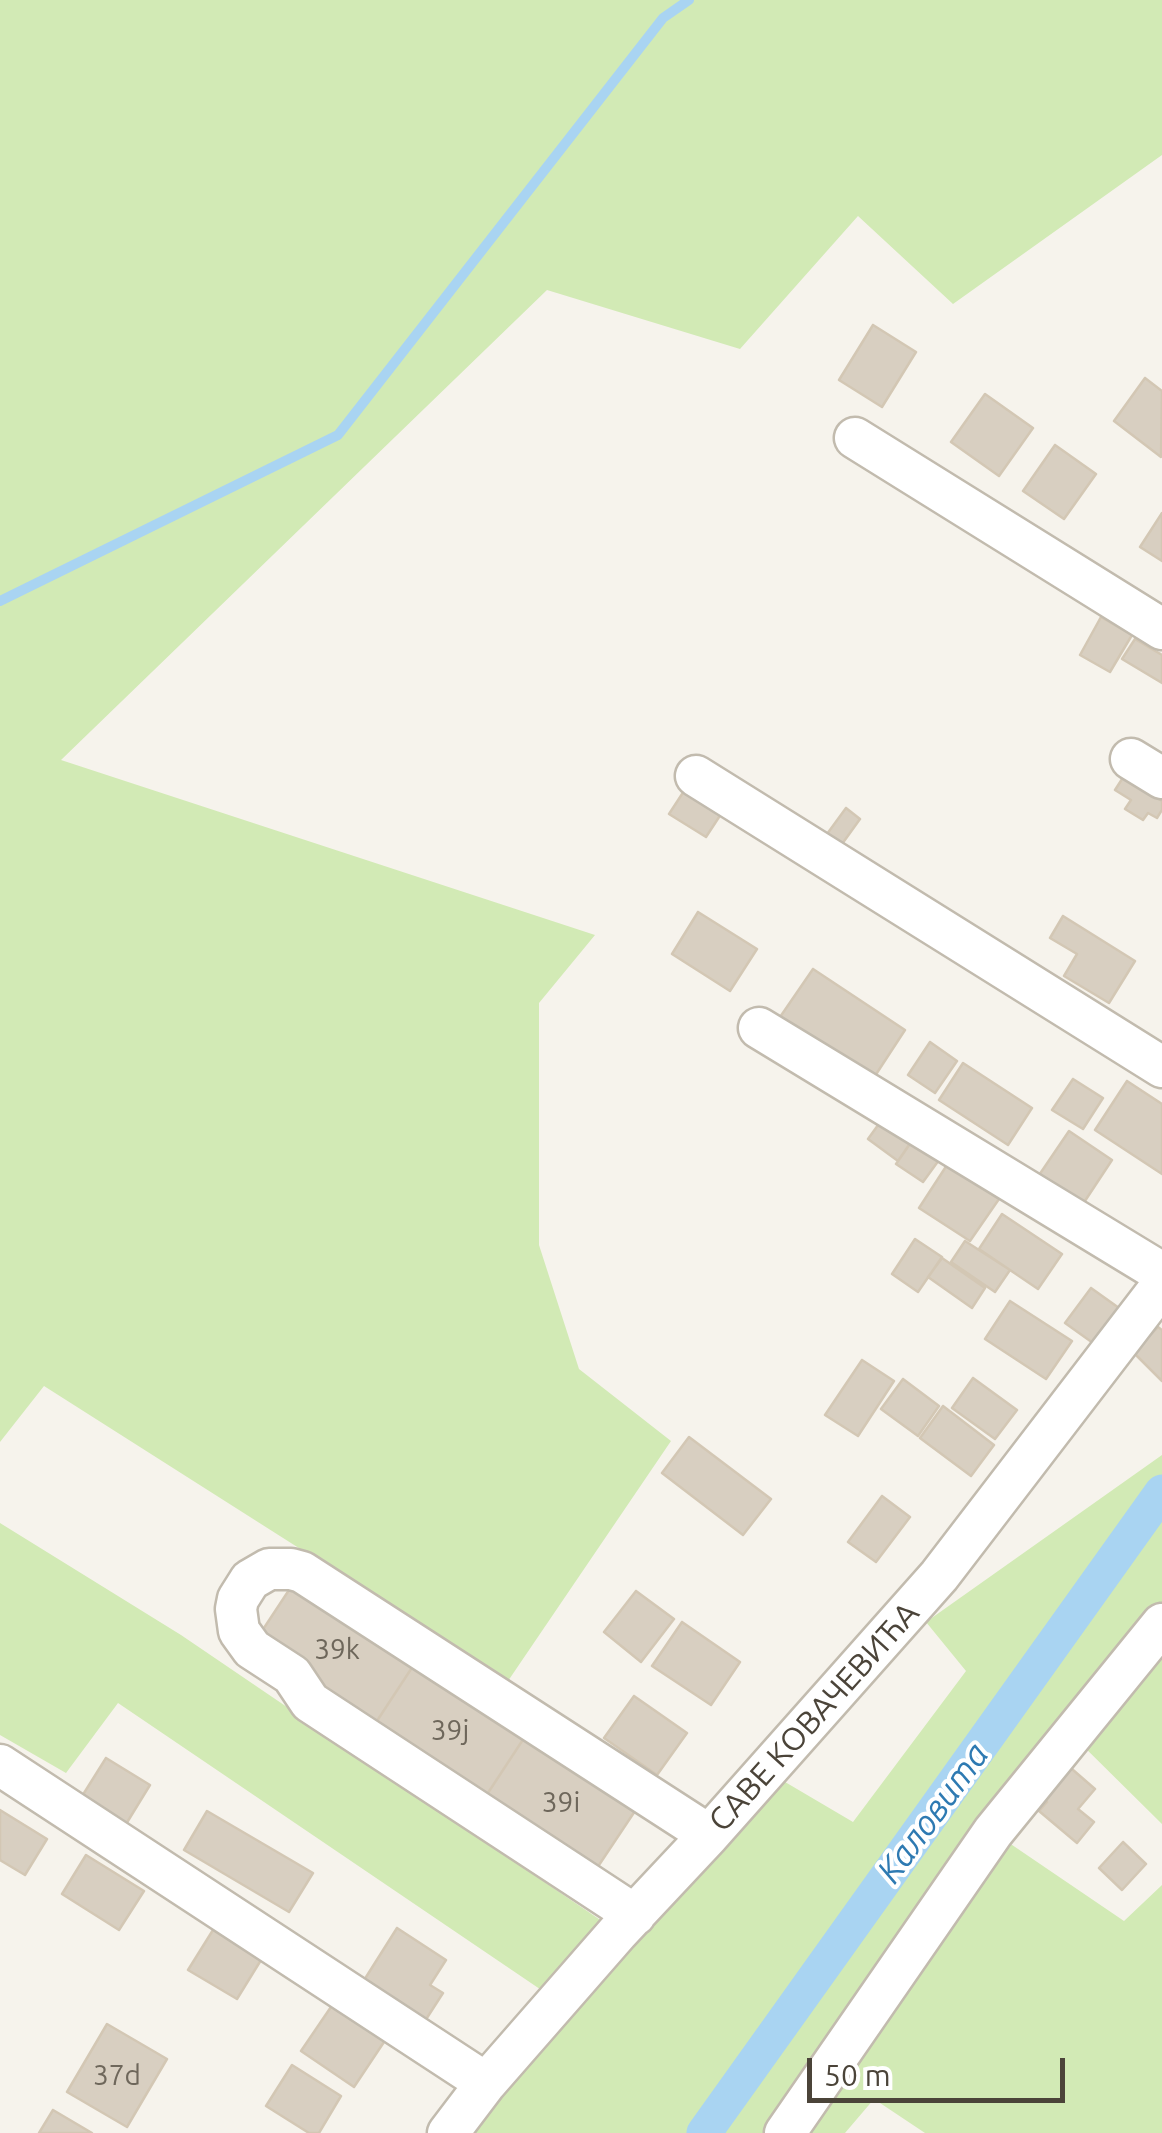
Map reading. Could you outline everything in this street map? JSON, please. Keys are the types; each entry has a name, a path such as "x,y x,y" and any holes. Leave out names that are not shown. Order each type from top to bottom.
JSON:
{"street":[{"path":"855,438 1162,629"},
{"path":"696,776 1162,1066"},
{"path":"759,1028 1162,1274"},
{"name":"САВЕ КОВАЧЕВИЋА","path":"448,2133 634,1915 939,1576 1162,1285"},
{"path":"634,1915 310,1702 292,1675 252,1649 238,1631 238,1599 250,1580 269,1569 302,1572 709,1835"},
{"path":"785,2133 993,1832 1162,1624"},
{"path":"0,1765 486,2084"}],"green space":[{"path":"0,0 1162,0 1162,155 953,304 858,216 740,349 547,290 61,760 595,935 539,1003 539,1245 579,1369 671,1441 508,1681 44,1386 0,1442"},
{"path":"1162,1455 1162,1824 1071,1734 993,1832 1124,1921 1162,1885 1162,2133 925,2133 874,2099 845,2133 462,2133 550,2026 780,1779 853,1822 966,1671 926,1622"},
{"path":"0,1523 181,1635 618,1932 559,2002 118,1703 66,1773 0,1735"}],"building":[{"path":"873,325 916,352 882,407 839,380"},
{"path":"1145,378 1162,391 1161,457 1114,421"},
{"path":"985,394 1033,428 999,476 951,442"},
{"path":"1055,445 1096,474 1064,519 1023,491"},
{"path":"1162,513 1162,561 1140,547"},
{"path":"1101,617 1132,635 1110,672 1080,655"},
{"path":"1135,639 1162,655 1162,683 1122,659"},
{"path":"1124,776 1162,801 1157,818 1148,813 1143,820 1125,809 1131,800 1115,790"},
{"path":"686,788 723,811 706,837 669,814"},
{"path":"846,808 860,819 842,844 827,834"},
{"path":"698,912 757,949 730,991 672,954"},
{"path":"1063,916 1135,961 1109,1003 1064,976 1077,954 1050,938"},
{"path":"813,969 905,1030 871,1082 778,1020"},
{"path":"930,1042 957,1061 935,1093 908,1075"},
{"path":"963,1063 1032,1108 1008,1145 939,1100"},
{"path":"1073,1079 1103,1098 1083,1129 1052,1110"},
{"path":"1127,1081 1162,1104 1162,1174 1095,1130"},
{"path":"881,1121 911,1142 898,1161 868,1139"},
{"path":"1069,1131 1112,1160 1077,1213 1033,1184"},
{"path":"912,1141 939,1160 923,1182 896,1164"},
{"path":"947,1165 999,1199 970,1241 919,1208"},
{"path":"1002,1214 1062,1254 1038,1289 979,1249"},
{"path":"915,1239 942,1257 918,1292 892,1274"},
{"path":"965,1241 1010,1270 995,1292 951,1262"},
{"path":"942,1258 985,1288 972,1308 928,1277"},
{"path":"1091,1288 1119,1308 1093,1343 1065,1323"},
{"path":"1010,1301 1072,1341 1046,1379 985,1339"},
{"path":"1158,1327 1162,1330 1162,1381 1133,1352"},
{"path":"862,1360 894,1381 858,1436 825,1415"},
{"path":"973,1378 1017,1410 995,1439 952,1408"},
{"path":"903,1379 939,1406 918,1436 881,1409"},
{"path":"943,1406 994,1445 971,1476 920,1438"},
{"path":"689,1437 771,1499 743,1535 662,1473"},
{"path":"882,1496 910,1517 876,1562 848,1542"},
{"path":"295,1581 417,1660 371,1730 315,1693 322,1683 256,1640"},
{"path":"636,1591 674,1619 641,1662 604,1632"},
{"path":"682,1622 740,1662 711,1705 652,1666"},
{"path":"417,1660 528,1732 482,1802 371,1730"},
{"path":"634,1696 687,1733 657,1775 604,1738"},
{"path":"528,1732 639,1805 593,1874 482,1802"},
{"path":"106,1758 150,1785 123,1829 79,1801"},
{"path":"1065,1763 1095,1789 1078,1809 1094,1822 1077,1843 1039,1811 1047,1802 1038,1794"},
{"path":"0,1810 47,1839 25,1875 0,1860"},
{"path":"207,1811 313,1873 289,1912 184,1850"},
{"path":"1123,1842 1146,1864 1122,1890 1099,1868"},
{"path":"86,1855 144,1891 119,1930 62,1894"},
{"path":"397,1928 446,1960 430,1985 443,1993 423,2024 361,1985"},
{"path":"213,1930 261,1960 237,1999 188,1970"},
{"path":"333,2004 386,2039 354,2087 301,2051"},
{"path":"107,2024 167,2059 127,2127 67,2092"},
{"path":"292,2065 341,2096 319,2133 309,2133 266,2106"},
{"path":"53,2110 92,2133 39,2133"}],"waterway":[{"path":"0,601 338,435 663,18 689,0"},
{"name":"Каловита","path":"704,2133 1162,1492"}]}
